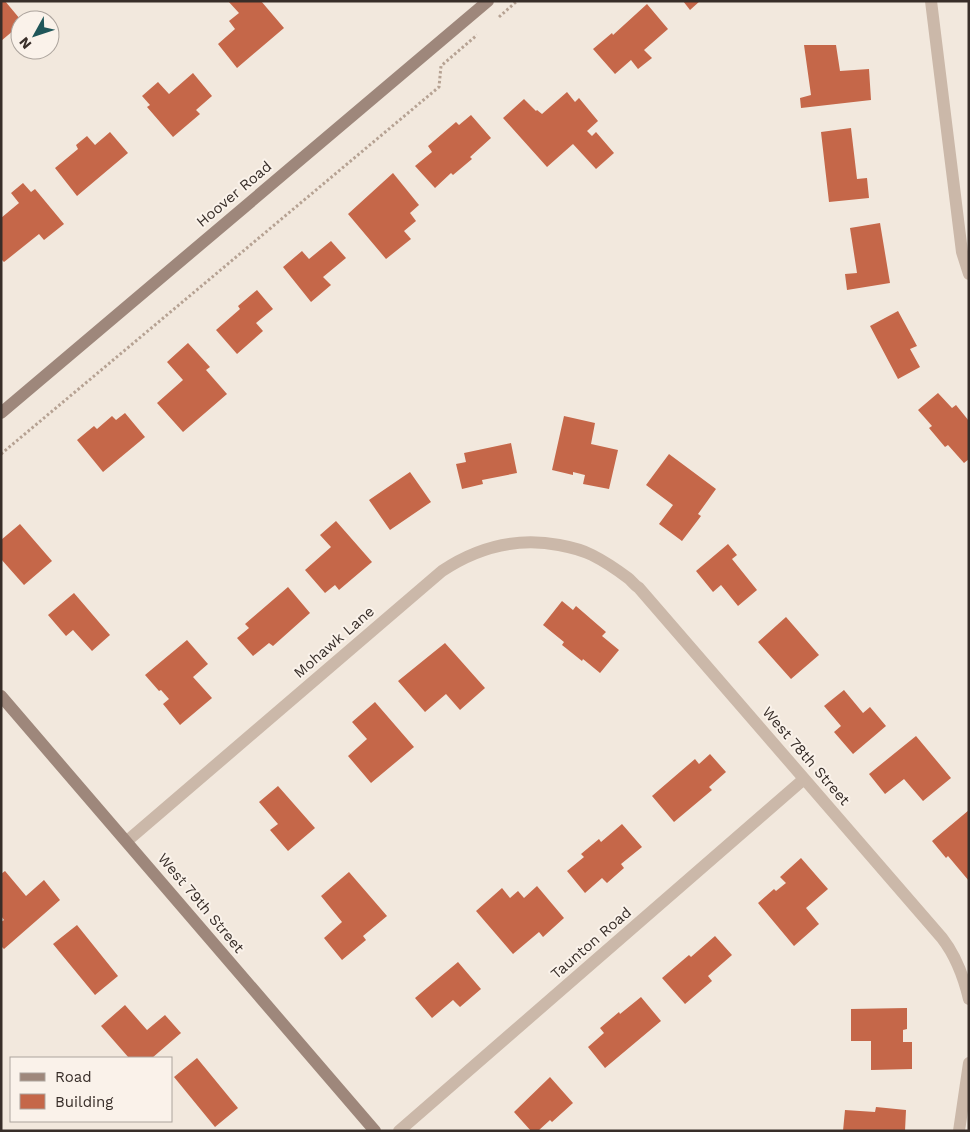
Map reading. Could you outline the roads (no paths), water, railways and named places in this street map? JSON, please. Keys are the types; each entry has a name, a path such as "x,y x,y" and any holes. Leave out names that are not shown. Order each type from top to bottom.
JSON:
{"street":[{"name":"Hoover Road","path":"1,412 488,1"},
{"path":"931,1 962,252 969,274"},
{"name":"Mohawk Lane","path":"127,841 450,566 476,552 515,542 545,543 574,548 593,555"},
{"name":"West 78th Street","path":"593,555 639,588 949,947 966,985 969,999"},
{"name":"West 79th Street","path":"1,696 375,1131"},
{"name":"Taunton Road","path":"399,1131 804,779"},
{"path":"959,1131 969,1063"}]}
